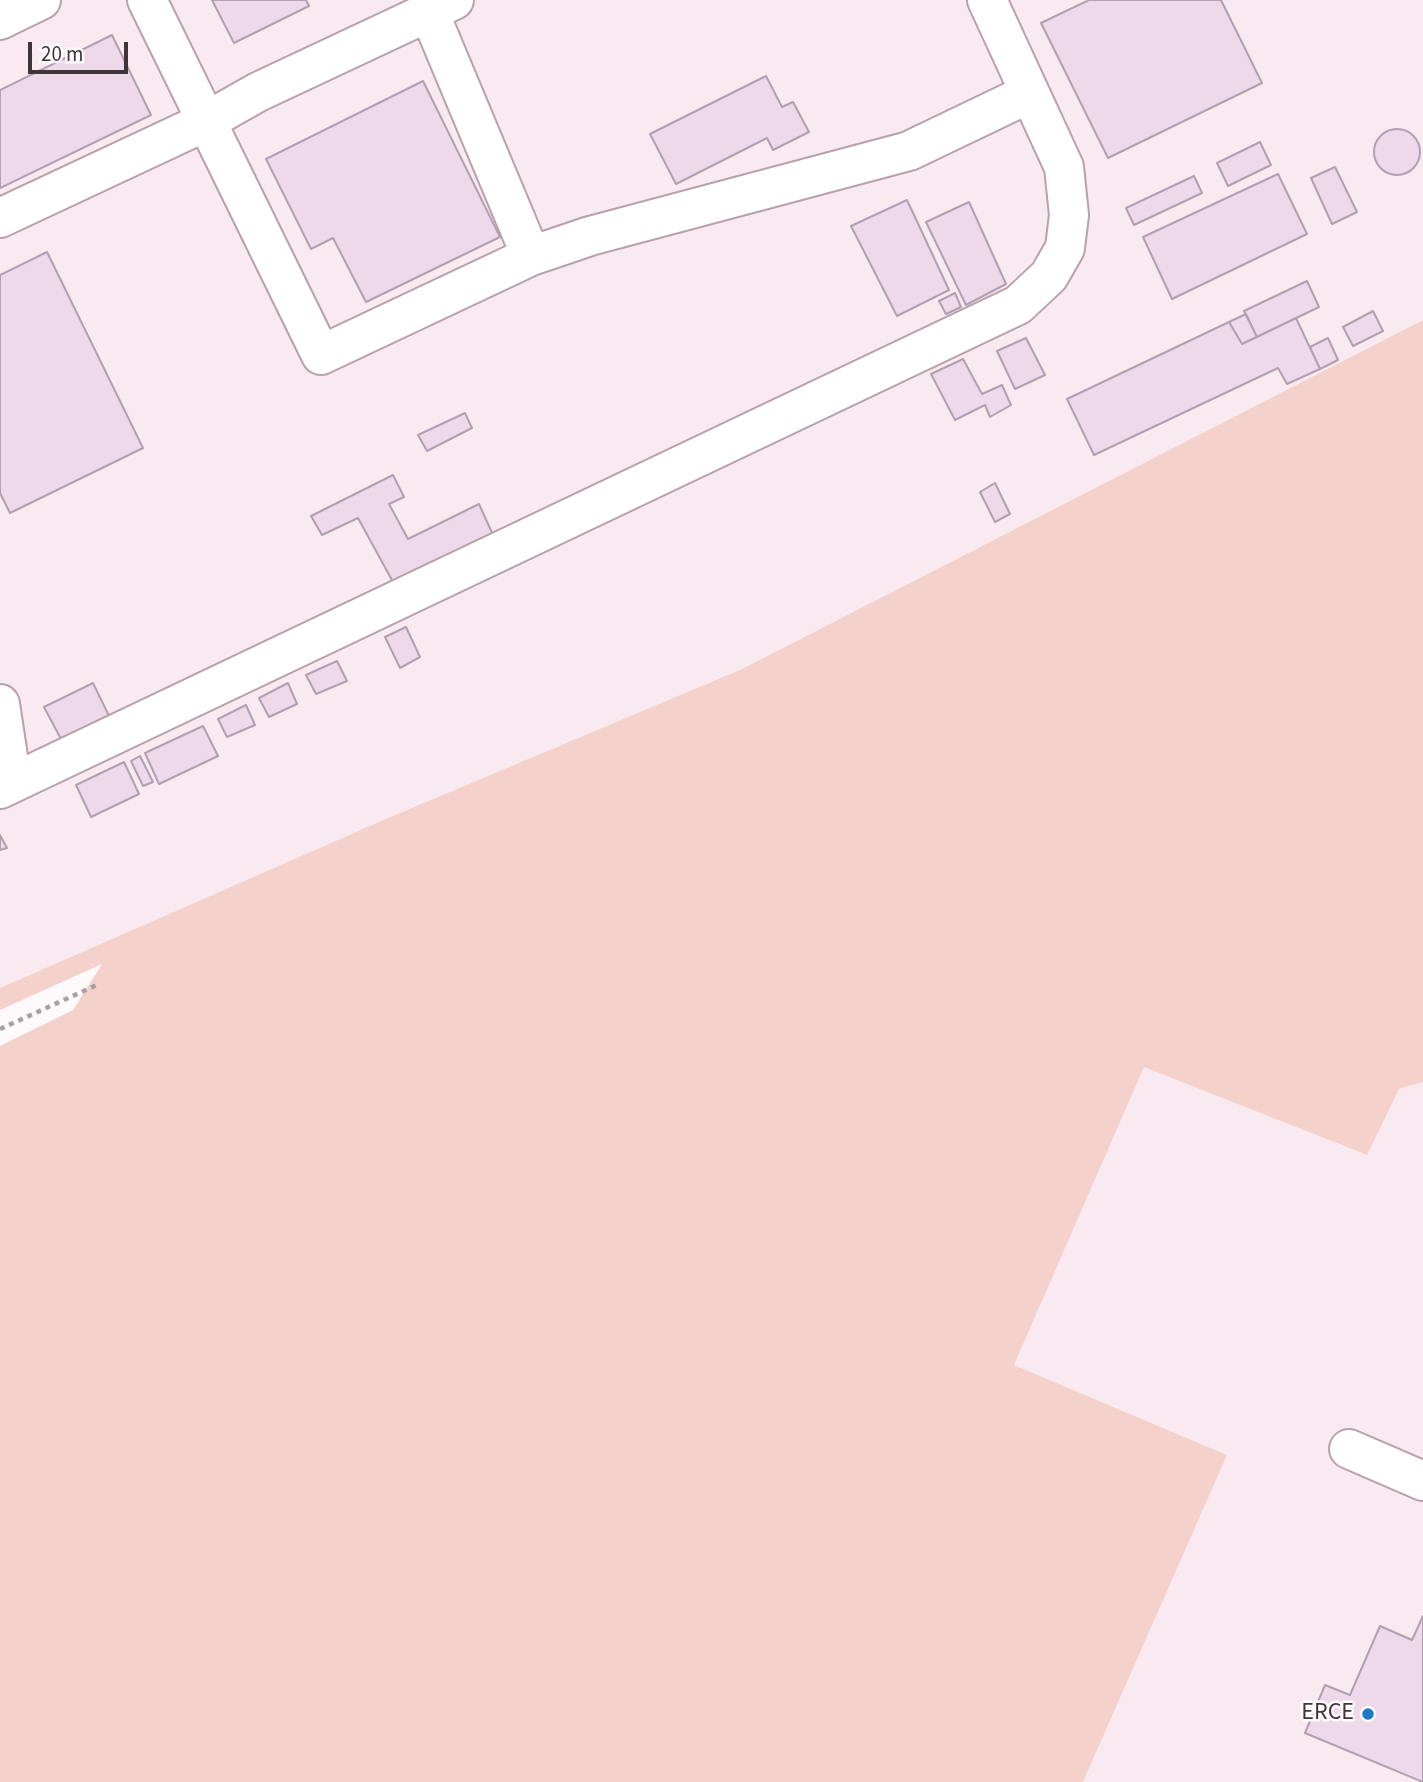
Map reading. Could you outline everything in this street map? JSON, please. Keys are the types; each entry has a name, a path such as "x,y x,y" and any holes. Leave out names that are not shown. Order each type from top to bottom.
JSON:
{"street":[{"path":"0,20 40,0"},
{"path":"147,0 321,355 531,256 590,236 909,151 1030,93"},
{"path":"0,704 6,786 1018,305 1049,276 1065,248 1069,215 1064,167 987,0"},
{"path":"0,218 205,122 258,92 441,6 531,256"},
{"path":"1349,1449 1423,1481"}],"path":[{"path":"0,1028 99,984"}],"shaded area":[{"path":"15,0 1423,0 1423,320 742,669 388,818 0,988 0,7"},
{"path":"1423,320 1423,1082 1399,1089 1367,1155 1144,1067 1014,1365 1227,1455 1083,1782 0,1782 0,1046 73,1010 102,964 0,1010 0,988 388,818 742,669"},
{"path":"1144,1066 1366,1155 1399,1089 1423,1082 1423,1782 1083,1782 1227,1455 1014,1365"}],"building":[{"path":"212,0 306,0 309,6 234,43"},
{"path":"1089,0 1221,0 1262,83 1108,158 1041,23"},
{"path":"112,35 151,115 0,188 0,90"},
{"path":"766,76 782,107 793,102 809,132 773,150 767,138 676,184 650,134"},
{"path":"423,81 500,237 366,302 333,238 311,249 266,159"},
{"path":"1397,129 1413,136 1420,152 1413,168 1397,175 1381,168 1374,152 1381,136"},
{"path":"1260,142 1271,165 1228,186 1217,163"},
{"path":"1335,167 1357,212 1332,224 1311,178"},
{"path":"1278,174 1307,234 1172,299 1143,237"},
{"path":"1194,176 1202,193 1134,225 1126,208"},
{"path":"907,200 949,290 897,316 851,226"},
{"path":"969,202 1006,284 966,305 926,222"},
{"path":"47,252 143,448 10,513 0,493 0,275"},
{"path":"1307,281 1319,307 1257,337 1244,311"},
{"path":"955,293 961,307 946,314 939,301"},
{"path":"1373,311 1383,331 1353,346 1343,327"},
{"path":"1246,314 1257,337 1242,344 1229,322"},
{"path":"1296,318 1320,369 1287,384 1278,368 1094,455 1067,399 1229,322 1242,344"},
{"path":"1026,338 1045,375 1015,389 997,351"},
{"path":"1328,338 1338,360 1320,369 1310,347"},
{"path":"963,359 982,394 1002,385 1011,405 990,417 985,405 955,420 931,374"},
{"path":"465,413 472,428 427,451 418,435"},
{"path":"393,475 404,497 389,504 408,539 479,504 493,535 393,582 358,518 322,535 311,516"},
{"path":"995,483 1010,514 995,522 980,492"},
{"path":"406,627 420,657 400,668 385,637"},
{"path":"337,661 347,681 316,694 306,675"},
{"path":"93,683 109,716 61,739 44,707"},
{"path":"288,683 297,704 269,717 259,698"},
{"path":"246,705 255,725 227,737 218,719"},
{"path":"203,726 218,756 159,784 145,753"},
{"path":"140,756 153,782 143,786 131,761"},
{"path":"124,762 139,794 91,817 76,785"},
{"path":"0,835 7,848 0,850"},
{"name":"ERCE","path":"1423,1616 1423,1782 1305,1733 1325,1685 1350,1695 1380,1626 1412,1640"}],"place":[{"name":"ERCE","path":"1368,1714"}]}
